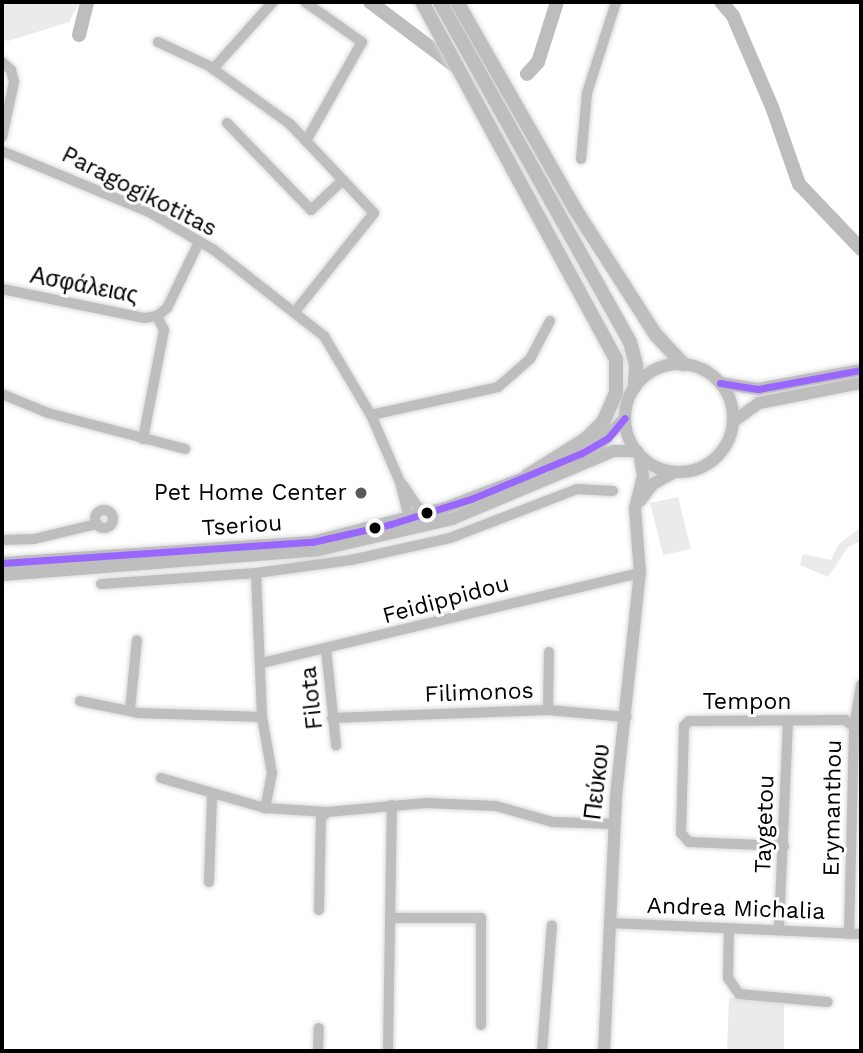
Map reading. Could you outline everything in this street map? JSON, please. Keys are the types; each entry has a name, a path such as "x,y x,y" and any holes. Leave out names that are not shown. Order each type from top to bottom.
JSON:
{"highway":[{"path":"422,2 616,360 616,393 603,422 586,439 527,476"},
{"path":"440,2 630,342 636,365 635,386"},
{"path":"457,2 575,209 656,335 683,364"}],"main road":[{"path":"635,517 648,488 673,473 710,464 722,453 734,421 732,404 720,383 699,368 683,364 649,373 635,386 625,418 629,440 638,454 673,473"},
{"path":"720,383 758,389 861,370"},
{"path":"734,421 759,403 861,383"},
{"name":"Tseriou","path":"2,563 312,542 409,519 527,476 601,443 625,418"},
{"name":"Tseriou","path":"2,575 318,550 452,519 614,451 638,454"},
{"name":"Πεύκου","path":"604,1051 614,824 640,573 635,517 643,476 638,454"}],"street":[{"path":"213,69 273,2"},
{"path":"305,2 362,42 306,141"},
{"path":"581,159 587,93 616,2"},
{"path":"158,42 213,69 290,124 374,213 294,313"},
{"path":"2,62 11,70 14,82 2,137"},
{"path":"227,123 312,210 343,180"},
{"name":"Paragogikotitas","path":"2,152 44,165 149,212 199,242 324,336 371,415 400,482 409,519"},
{"name":"Ασφάλειας","path":"2,289 145,318 157,316 167,308 199,242"},
{"path":"143,439 164,330 157,316"},
{"path":"371,415 498,387 530,359 550,321"},
{"path":"2,394 48,413 185,449"},
{"path":"400,482 417,506 428,513"},
{"path":"100,584 256,573 351,560 450,538 577,489 613,491"},
{"path":"2,540 34,539 97,524"},
{"path":"34,539 38,562"},
{"path":"256,573 262,663 262,717 272,773 265,808"},
{"name":"Feidippidou","path":"262,663 640,573"},
{"path":"130,709 137,640"},
{"name":"Filota","path":"326,648 336,745"},
{"path":"548,710 549,652"},
{"name":"Erymanthou","path":"849,933 857,811 854,727 861,685"},
{"path":"80,701 130,709 138,713 262,717"},
{"name":"Filimonos","path":"332,718 548,710 627,717"},
{"name":"Tempon","path":"784,846 690,842 681,832 684,726 689,721 845,720 854,727"},
{"name":"Taygetou","path":"779,927 788,722"},
{"path":"161,778 196,785 212,794 265,808 327,812 392,805 496,806 553,821 614,824"},
{"path":"209,882 212,794"},
{"path":"388,1051 392,805"},
{"path":"319,910 321,818 327,812"},
{"path":"391,918 481,918 481,1025"},
{"name":"Andrea Michalia","path":"609,923 729,929 779,927 861,934"},
{"path":"542,1051 552,925"},
{"path":"729,929 728,978 739,994 828,1002"},
{"path":"318,1051 319,1028"}],"shaded area":[{"path":"2,2 80,2 69,22 8,41 2,39"},
{"path":"678,497 691,549 663,555 650,503"},
{"path":"861,527 861,541 848,547 828,577 800,565 803,554 831,560 838,545"},
{"path":"745,996 784,1004 784,1051 727,1051 729,998"}],"waterway":[{"path":"79,35 87,2"},
{"path":"370,2 454,65"},
{"path":"527,74 538,62 557,2"},
{"path":"721,2 733,16 772,107 799,184 861,249"}],"transit line":[{"path":"720,383 758,389 861,370"},
{"path":"2,563 312,542 391,524 471,499 582,453 608,438 625,418"}],"place":[{"name":"Pet Home Center","path":"361,493"}]}
